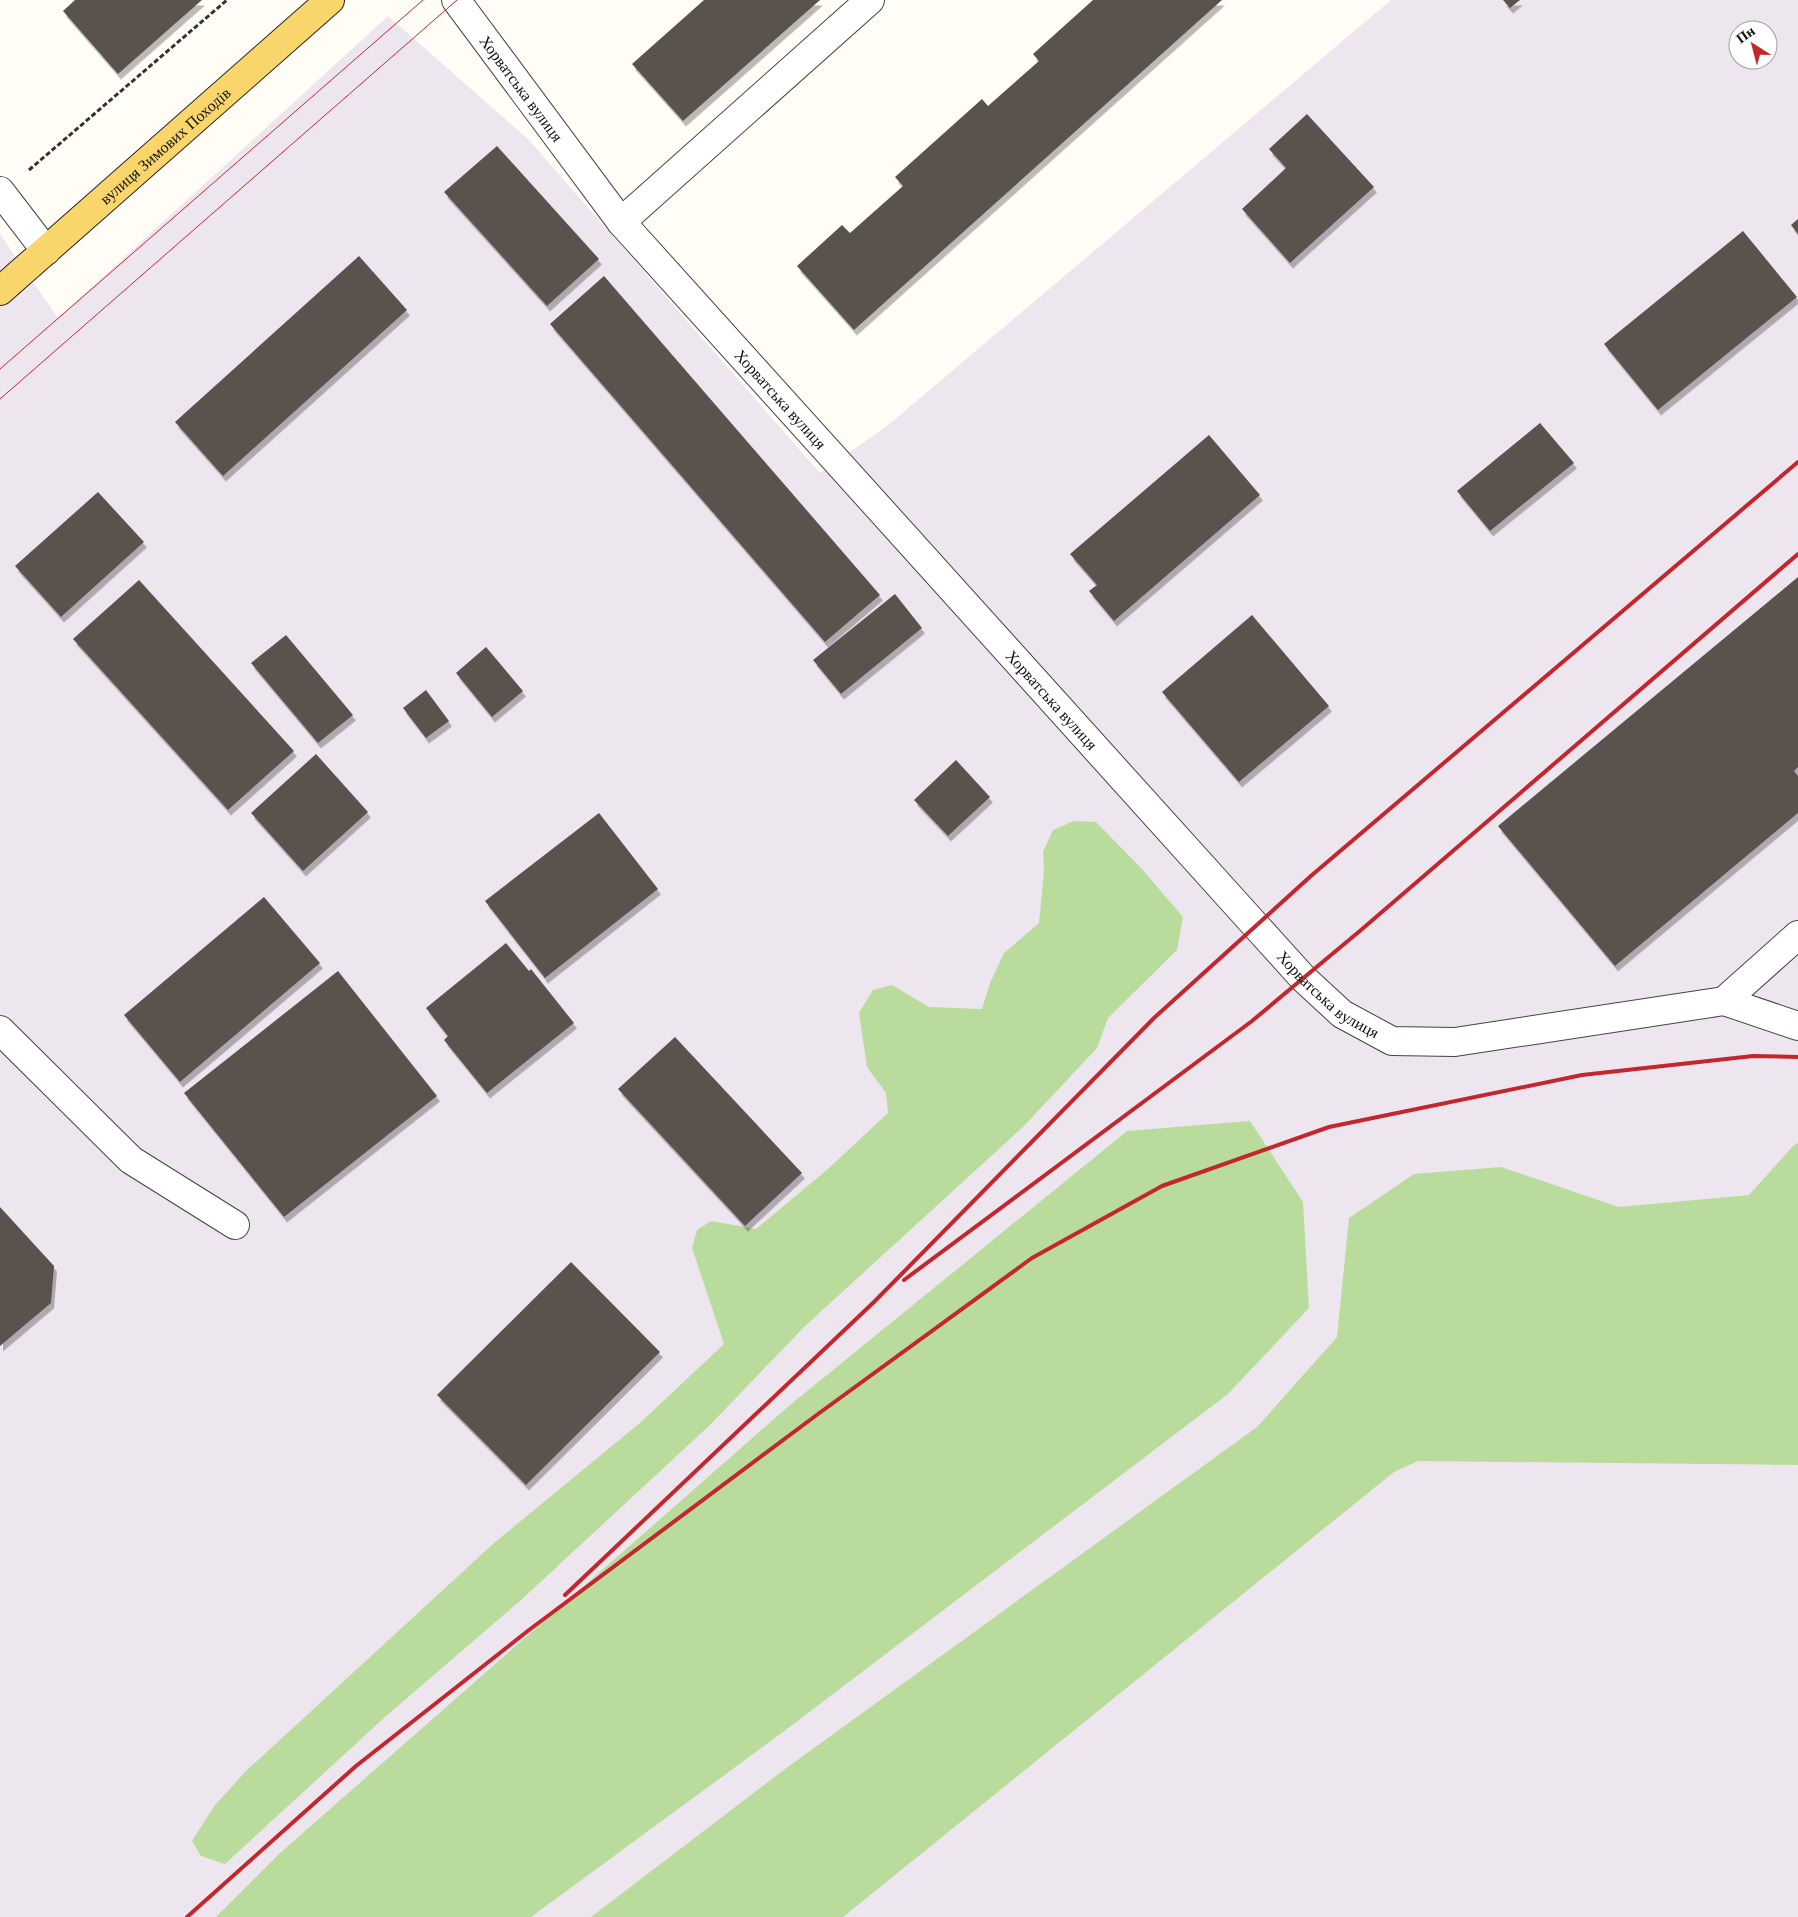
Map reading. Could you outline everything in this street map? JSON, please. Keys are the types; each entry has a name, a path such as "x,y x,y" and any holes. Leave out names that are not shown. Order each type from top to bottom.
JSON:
{"main road":[{"name":"вулиця Зимових Походів","path":"0,291 330,0"}],"street":[{"name":"Хорватська вулиця","path":"456,0 621,222 1262,933 1303,978 1342,1014 1392,1041 1455,1042 1724,1001"},
{"path":"621,222 870,0"},
{"path":"1,192 46,251"},
{"path":"1798,935 1724,1001 1798,1026"},
{"path":"0,1030 132,1160 236,1225"}],"path":[{"path":"1,192 227,0"}],"shaded area":[{"path":"1391,0 1798,0 1798,1917 0,1917 0,234 58,318 388,16 528,139 820,473 887,426"}],"green space":[{"path":"1074,821 1096,822 1142,869 1183,917 1177,950 1108,1018 1097,1048 1023,1127 804,1327 710,1425 521,1600 385,1717 225,1864 201,1856 192,1841 215,1805 246,1771 494,1543 641,1422 724,1344 692,1248 697,1230 711,1221 756,1229 829,1168 888,1113 886,1093 867,1067 859,1013 873,990 892,985 929,1007 982,1009 990,983 1004,953 1039,923 1044,871 1043,852 1053,830"},
{"path":"1250,1121 1303,1202 1309,1308 1228,1394 783,1732 531,1917 216,1917 280,1853 790,1405 1127,1131"},
{"path":"1798,1143 1798,1465 1418,1461 1394,1472 843,1917 591,1917 785,1769 1257,1427 1337,1337 1349,1218 1414,1174 1501,1167 1619,1207 1749,1195 1792,1147"}],"building":[{"path":"75,0 202,0 118,74 63,11"},
{"path":"704,0 820,0 683,121 632,64"},
{"path":"1093,0 1222,0 854,330 797,266 842,225 850,233 903,186 895,177 982,99 988,106 1039,61 1033,54"},
{"path":"1503,0 1520,0 1510,8"},
{"path":"1307,114 1374,187 1290,263 1242,209 1286,168 1269,149"},
{"path":"497,146 599,259 547,306 444,192"},
{"path":"1798,219 1798,234 1791,225"},
{"path":"1743,231 1797,297 1658,410 1604,344"},
{"path":"359,256 407,310 223,476 175,422"},
{"path":"604,276 880,595 825,642 550,324"},
{"path":"1540,423 1574,463 1490,531 1457,491"},
{"path":"1209,435 1260,495 1114,621 1089,591 1097,585 1070,554"},
{"path":"98,492 144,542 61,617 15,566"},
{"path":"1798,577 1798,767 1794,771 1798,776 1798,813 1615,966 1498,826"},
{"path":"139,580 294,751 228,810 73,639"},
{"path":"895,594 922,628 841,694 813,660"},
{"path":"1252,615 1329,706 1239,782 1162,692"},
{"path":"286,635 353,715 318,743 251,663"},
{"path":"486,647 523,691 492,717 456,673"},
{"path":"426,690 449,721 426,738 403,708"},
{"path":"316,754 368,812 303,871 251,813"},
{"path":"956,760 990,797 948,836 914,800"},
{"path":"599,813 658,889 545,978 485,901"},
{"path":"264,897 320,963 180,1082 124,1015"},
{"path":"506,943 529,971 531,969 574,1023 487,1093 444,1040 448,1036 426,1008"},
{"path":"338,971 437,1096 284,1217 184,1093"},
{"path":"675,1037 802,1173 745,1226 618,1089"},
{"path":"0,1207 54,1266 51,1303 0,1346"},
{"path":"571,1262 660,1352 526,1485 437,1395"}],"tram line":[{"path":"0,369 423,0"},
{"path":"0,399 457,0"}],"railway":[{"path":"565,1595 874,1302 1154,1018 1312,875 1798,462"},
{"path":"904,1280 1252,1021 1361,930 1798,554"},
{"path":"187,1917 356,1766 529,1630 818,1414 1032,1258 1162,1186 1329,1127 1582,1075 1753,1056 1798,1057"}]}
